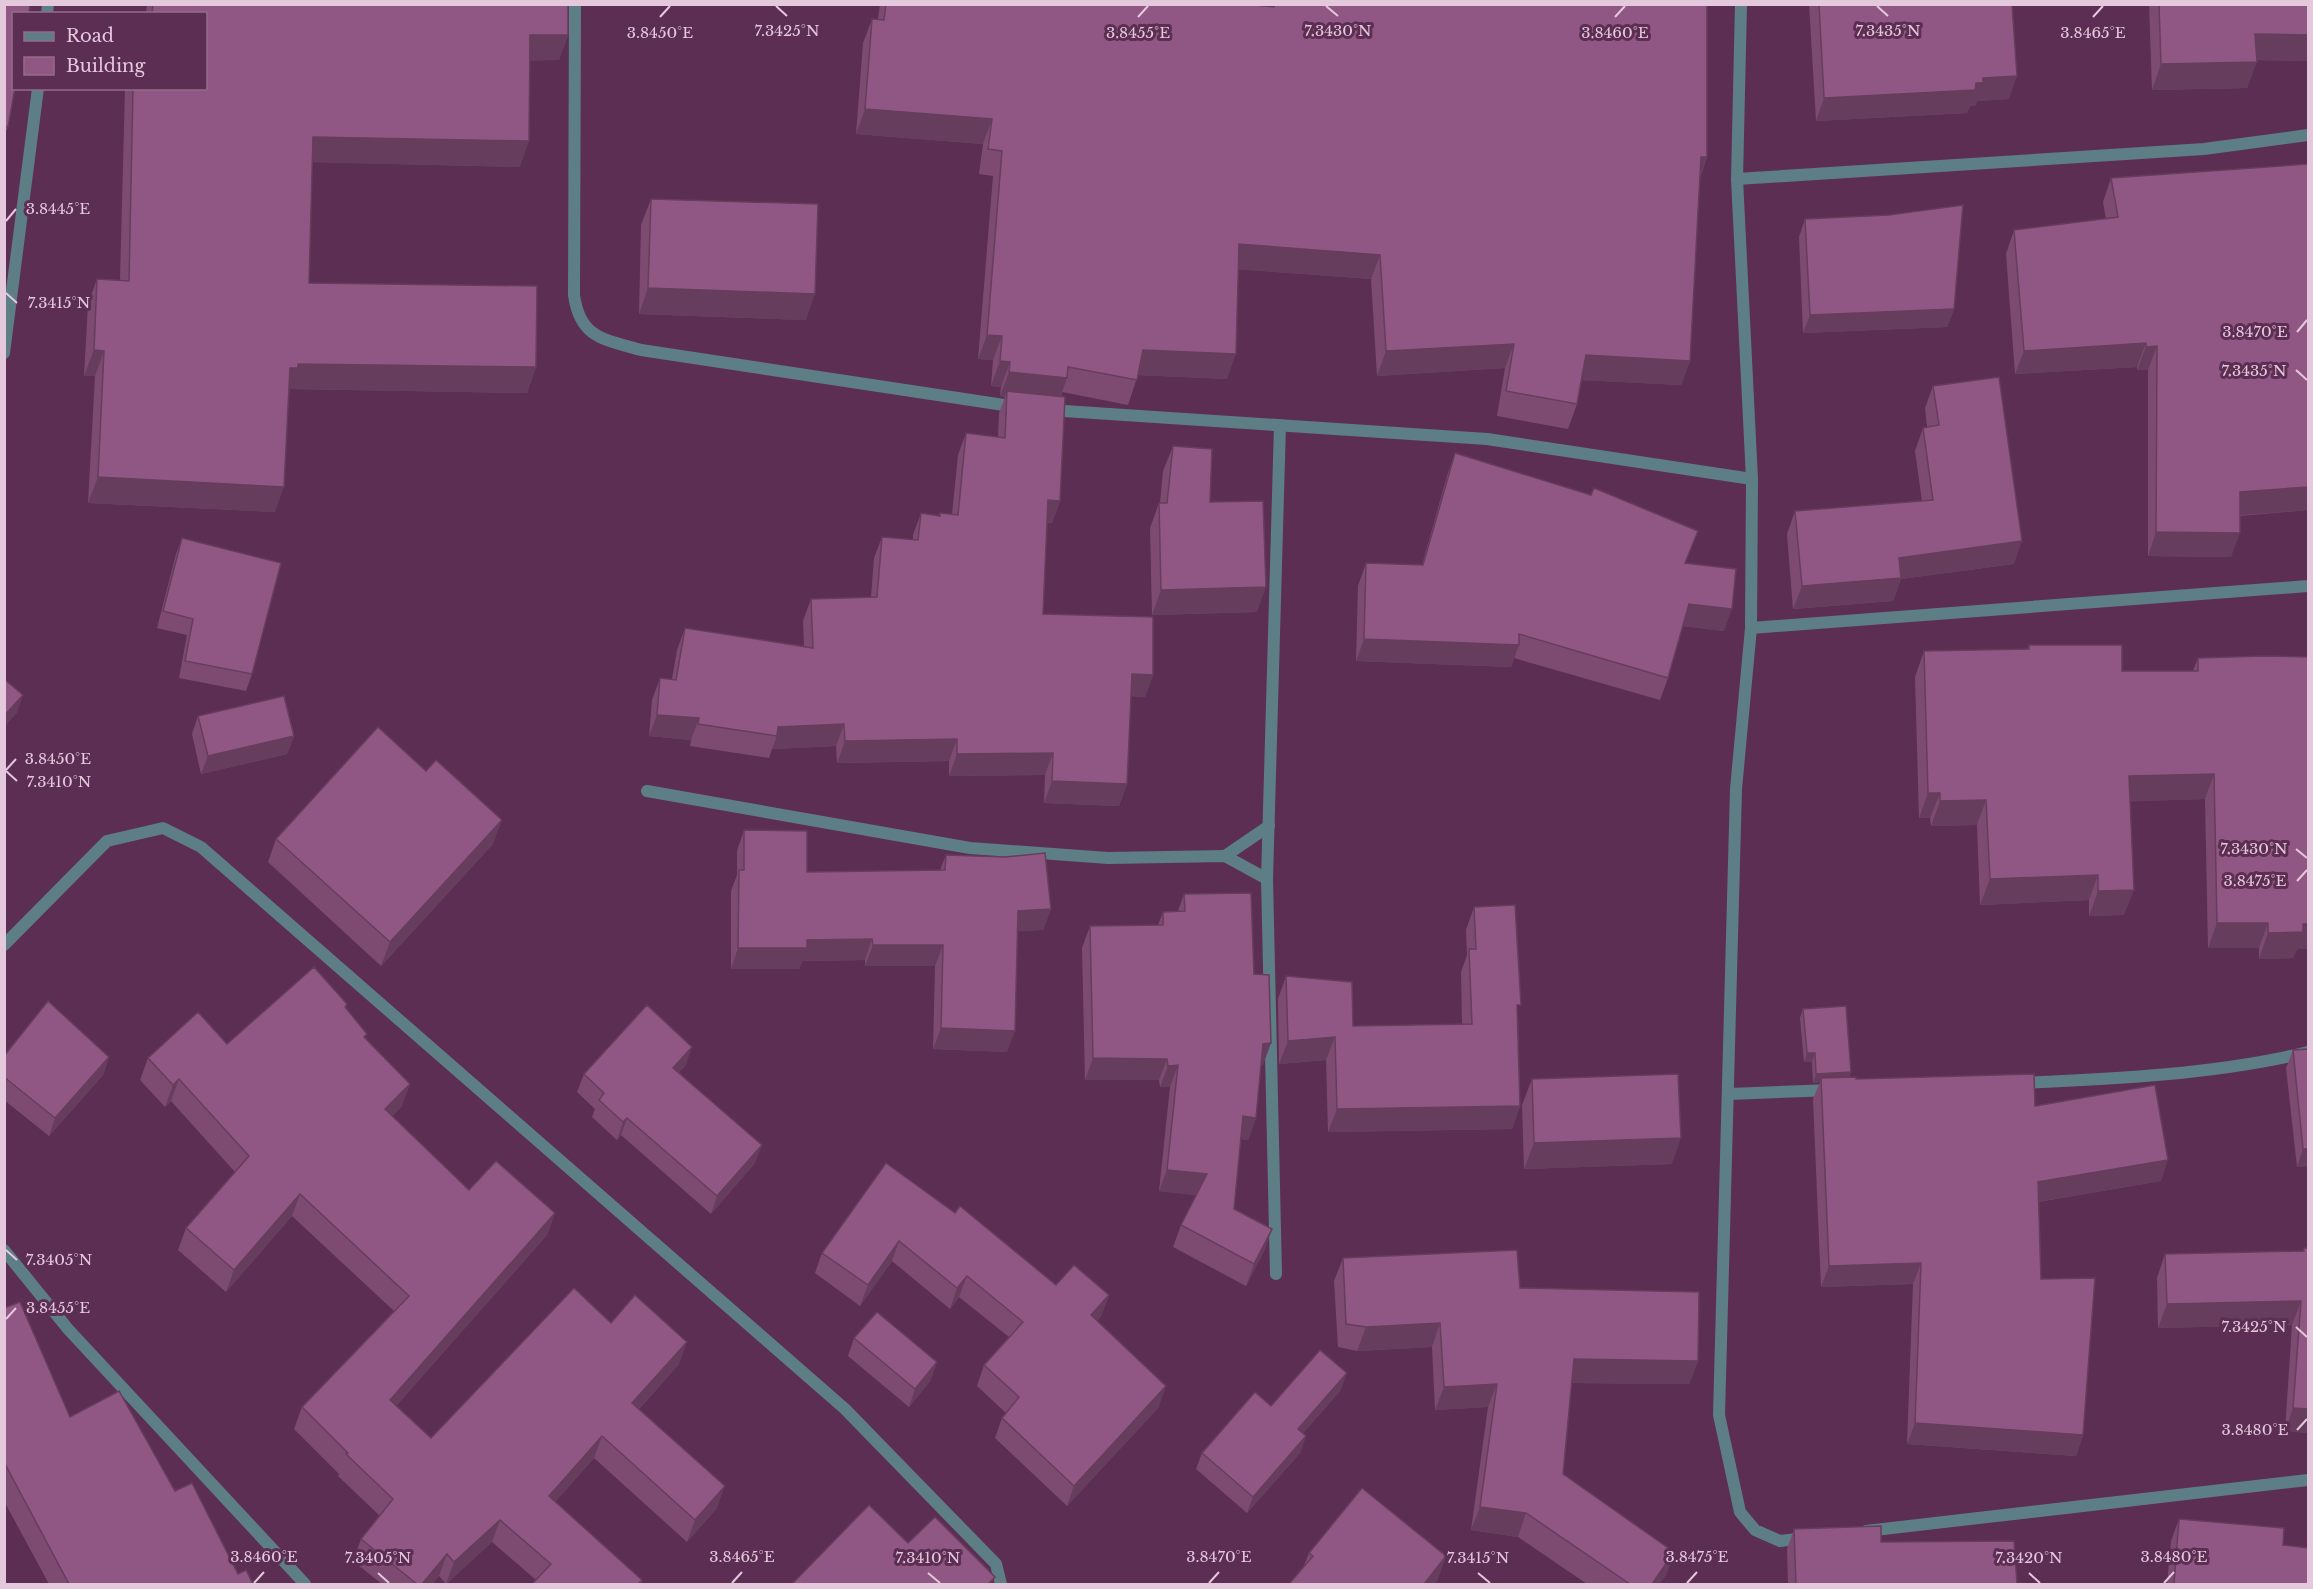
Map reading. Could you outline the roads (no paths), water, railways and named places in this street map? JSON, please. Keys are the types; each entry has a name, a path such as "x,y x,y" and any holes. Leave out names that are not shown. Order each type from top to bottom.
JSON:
{"street":[{"path":"575,4 574,295 576,313 585,327 608,340 641,350 1034,409 1486,439 1752,479"},
{"path":"1741,4 1737,179 1752,479 1751,628 1736,789 1719,1415 1740,1512 1755,1530 1780,1541 1815,1537"},
{"path":"4,353 38,90"},
{"path":"1737,179 2204,149 2308,135"},
{"path":"1276,1274 1268,879 1280,425"},
{"path":"1751,628 2308,586"},
{"path":"647,791 970,848 1107,858 1226,856 1268,879"},
{"path":"1226,856 1269,826"},
{"path":"4,945 107,841 163,828 201,847 845,1409 996,1564 1001,1584"},
{"path":"2007,1083 2124,1077 2266,1062 2308,1052"},
{"path":"1729,1094 1845,1090"},
{"path":"4,1250 68,1329 305,1584"},
{"path":"1850,1533 2308,1480"}]}
